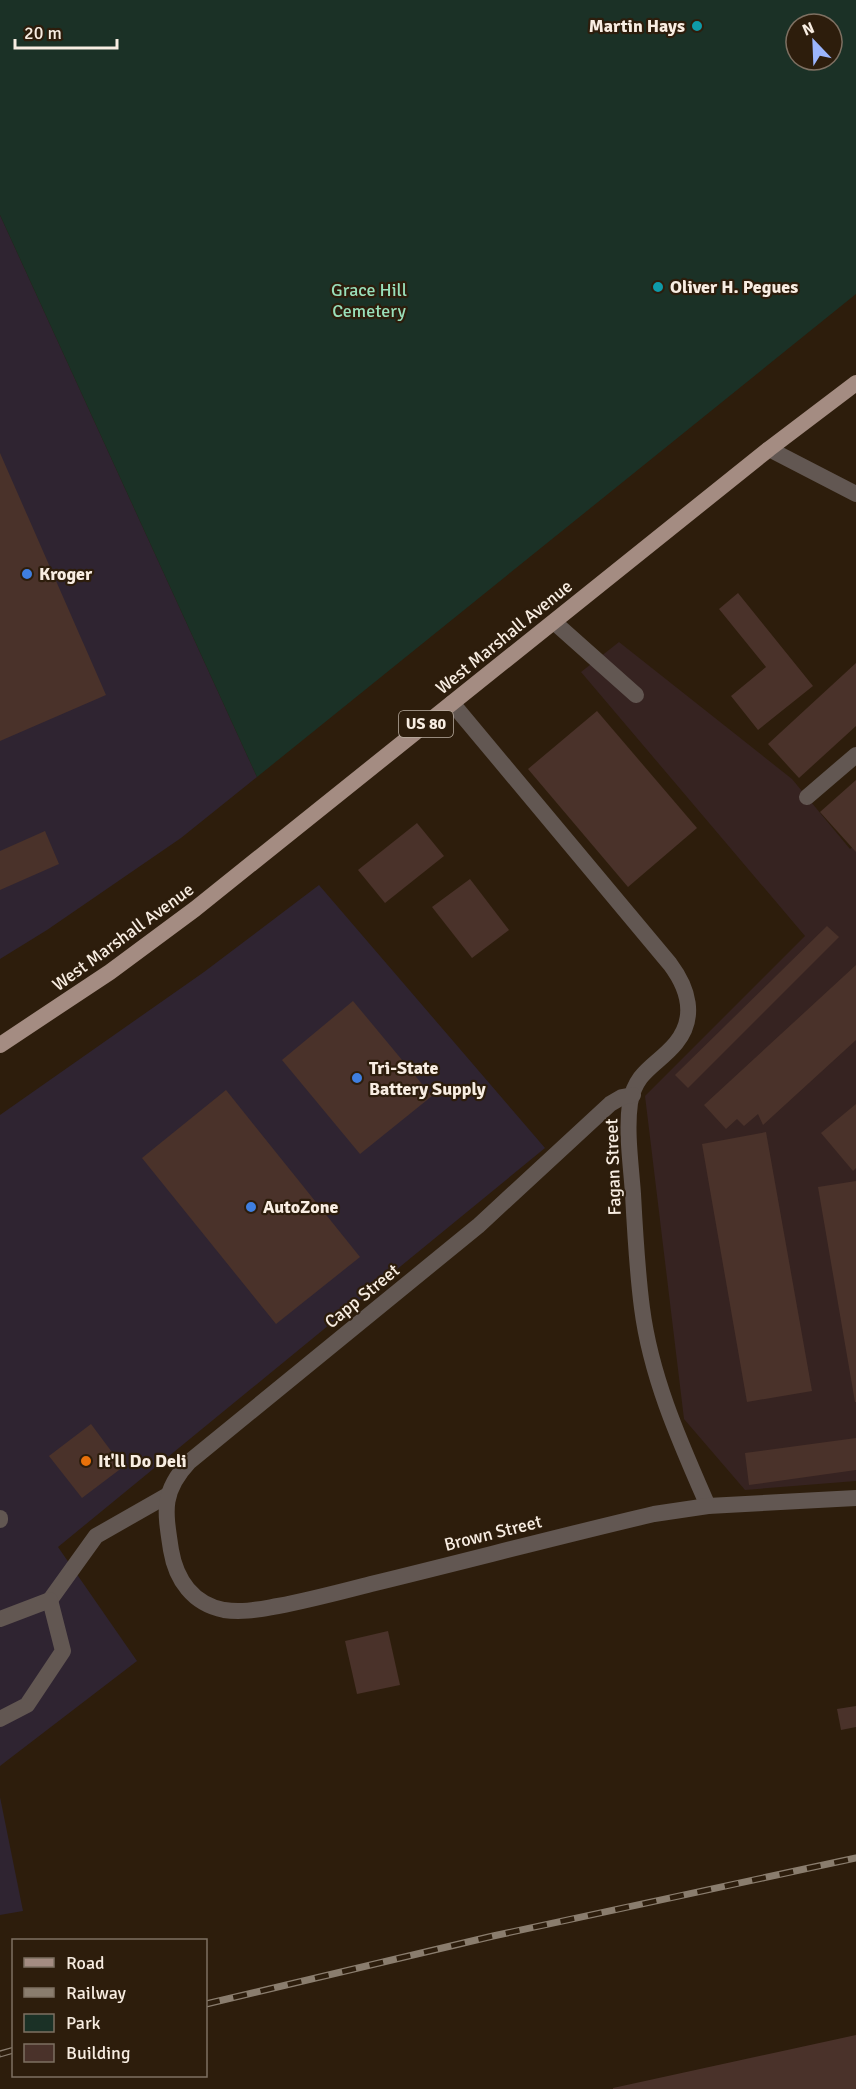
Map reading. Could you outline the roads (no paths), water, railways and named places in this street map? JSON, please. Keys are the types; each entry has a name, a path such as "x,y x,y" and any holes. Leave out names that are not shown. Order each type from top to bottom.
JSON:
{"main road":[{"name":"West Marshall Avenue","path":"0,1045 110,972 296,831 769,449 856,383"}],"street":[{"path":"769,449 856,494"},
{"path":"554,622 636,695"},
{"name":"Fagan Street","path":"452,703 670,964 685,989 688,1010 683,1031 676,1043 639,1078 633,1095 629,1125 642,1308 670,1417 708,1506"},
{"path":"807,797 856,755"},
{"name":"Capp Street","path":"172,1554 168,1531 168,1495 177,1475 189,1462 478,1226 610,1104 622,1097 633,1095"},
{"path":"0,1618 50,1600 96,1536 168,1495"},
{"name":"Brown Street","path":"172,1554 181,1580 189,1593 203,1603 222,1610 242,1612 309,1600 654,1514 708,1506 856,1498"},
{"path":"0,1719 27,1705 63,1651 50,1600"}],"railway":[{"path":"207,2004 493,1936 856,1858"},
{"path":"0,2054 12,2051"}],"place":[{"name":"Martin Hays","path":"697,26"},
{"name":"Oliver H. Pegues","path":"658,287"},
{"name":"Kroger","path":"27,574"},
{"name":"Tri-State Battery Supply","path":"357,1078"},
{"name":"AutoZone","path":"251,1207"},
{"name":"It'll Do Deli","path":"86,1461"}],"park label":[{"name":"Grace Hill Cemetery","path":"369,300"}]}
